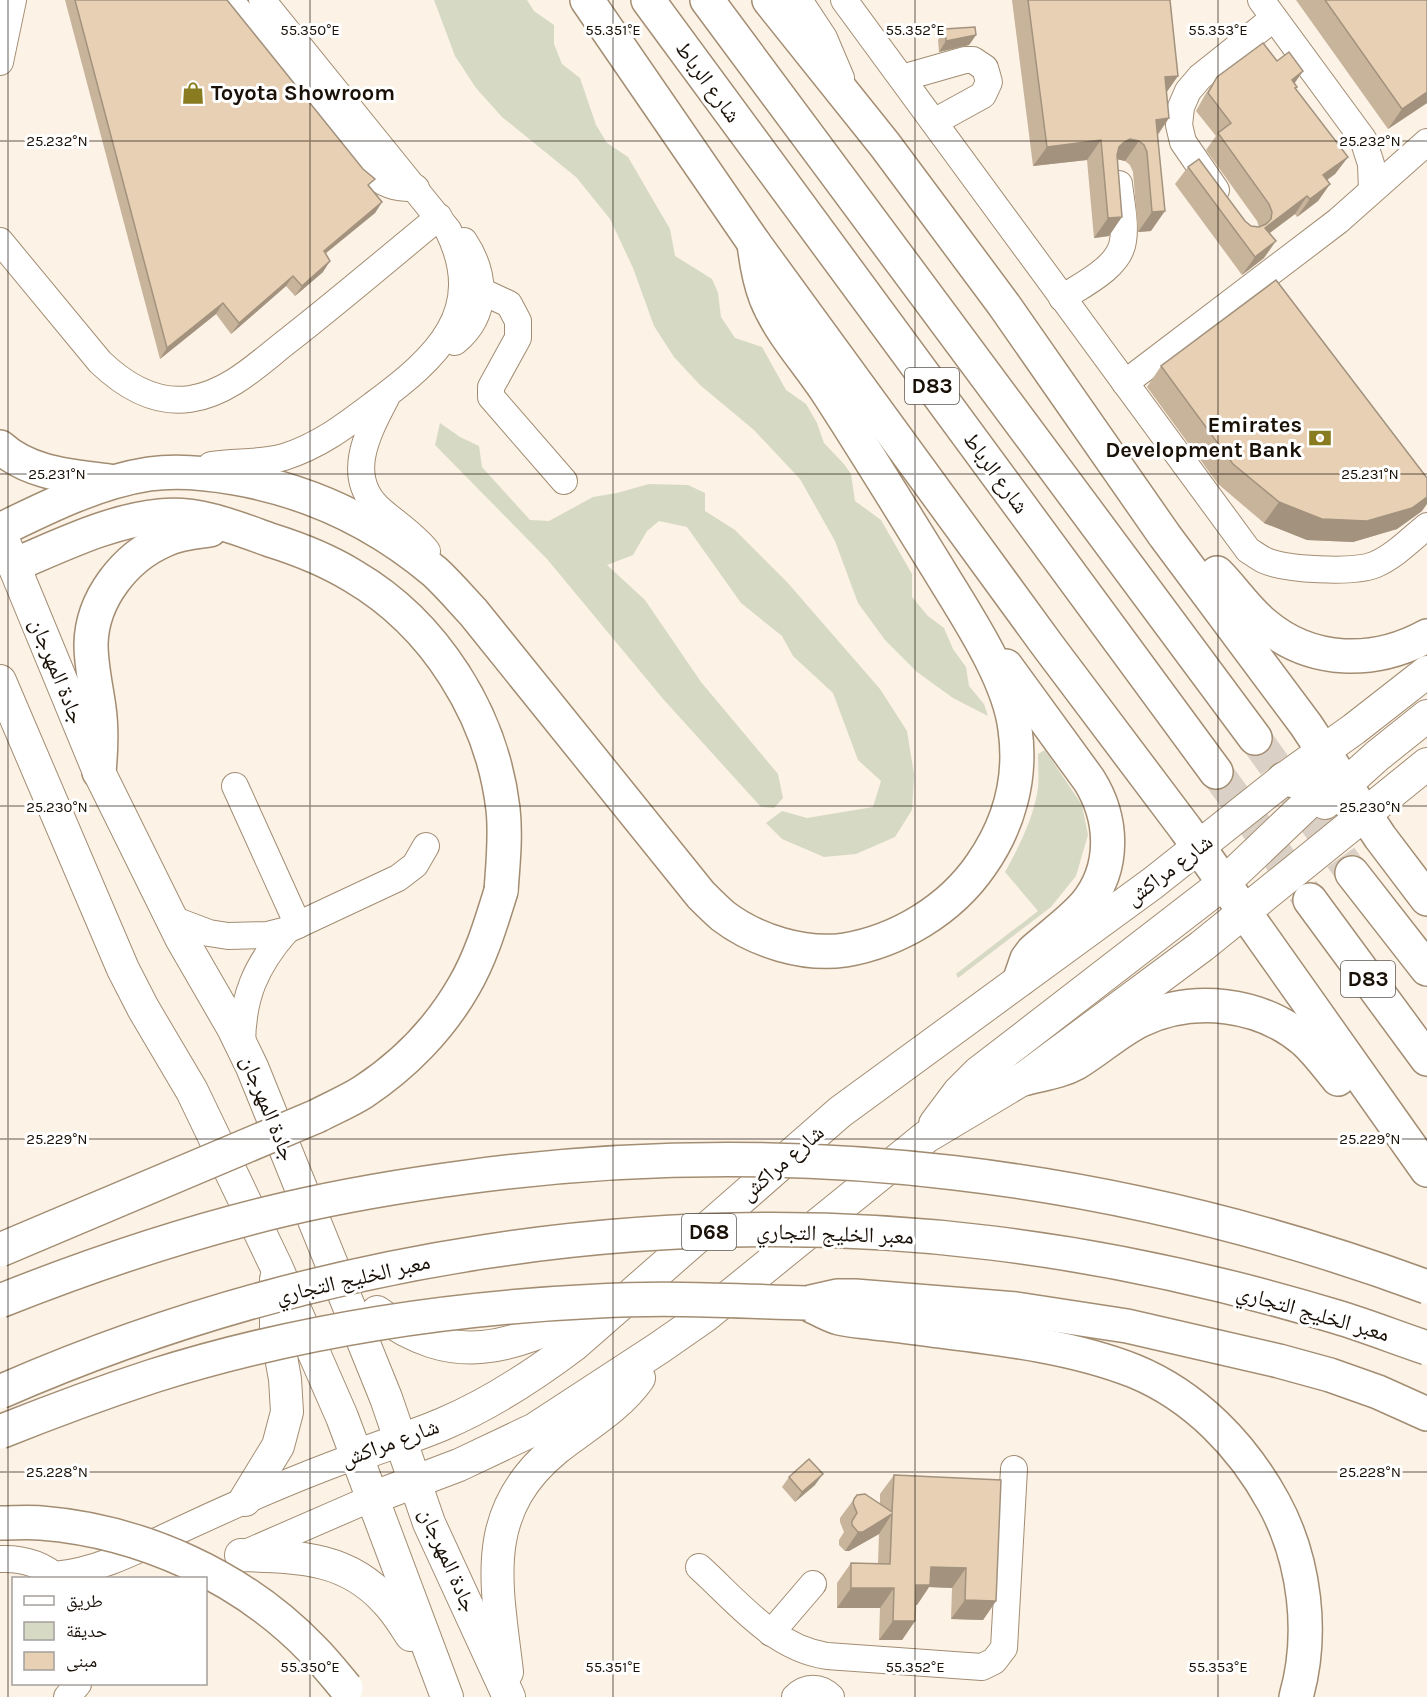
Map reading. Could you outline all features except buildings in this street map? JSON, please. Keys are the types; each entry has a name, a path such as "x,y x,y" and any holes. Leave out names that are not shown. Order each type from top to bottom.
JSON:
{"highway":[{"path":"587,0 754,243 1034,627 1199,848 1427,1170"},
{"name":"شارع الرباط","path":"648,0 1216,772"},
{"name":"D83","path":"708,0 1255,738"},
{"path":"769,0 847,95 1004,305 1165,536 1299,715 1323,752 1320,785 1365,814 1427,899"},
{"path":"0,531 65,501 114,482 150,474 179,472 259,482 326,504 371,526 405,548 436,574 473,612 701,895 724,916 750,933 780,944 811,950 842,950 880,942 915,925 948,902 975,875 1006,820 1014,790 1017,759 1015,727 1008,697 968,618 826,391 779,323 766,298 758,270 754,243"},
{"path":"0,447 25,464 51,473 114,482"},
{"path":"0,1250 318,1116 362,1093 402,1063 437,1026 465,985 485,940 501,891 504,850 503,809 495,770 483,731 466,694 444,659 418,628 388,600 354,577 318,557 213,520 189,516 161,516 135,520 7,568"},
{"path":"99,772 100,709 92,669 91,641 97,613 108,589 125,567 144,551 166,539 190,532 244,531"},
{"path":"1165,536 1216,571 1264,624 1280,636 1298,645 1328,654 1356,657 1394,651 1427,636"},
{"path":"968,618 1089,780 1101,802 1107,826 1106,860 1094,891 1084,905 1033,951 1027,959 1020,980"},
{"name":"D83","path":"1352,873 1427,969"},
{"name":"D83","path":"1310,900 1427,1059"},
{"path":"1023,1079 1072,1065 1139,1021 1157,1013 1195,1005 1224,1006 1253,1012 1288,1029 1318,1053 1353,1096 1390,1119"},
{"path":"0,1301 58,1278 171,1240 287,1208 406,1185 525,1169 646,1160 756,1159 887,1165 1007,1178 1126,1199 1244,1227 1359,1262 1427,1287"},
{"name":"معبر الخليج التجاري","path":"0,1392 60,1365 172,1325 285,1293 401,1266 518,1246 636,1235 754,1230 873,1233 991,1243 1107,1261 1223,1287 1337,1317 1427,1348"},
{"path":"0,1432 64,1406 155,1376 247,1350 340,1331 434,1316 529,1305 669,1299 806,1302 847,1295 1016,1309 1127,1326 1330,1375 1378,1392 1427,1414"},
{"path":"806,1302 840,1318 970,1334 1084,1355 1135,1372 1191,1404 1224,1432 1258,1473 1284,1520 1300,1572 1306,1625 1302,1678 1296,1697"},
{"path":"0,1523 41,1523 91,1530 141,1543 188,1562 233,1586 275,1615 313,1650 349,1693"}],"main road":[{"name":"جادة المهرجان","path":"0,531 7,568 99,772 190,954 242,1046 386,1398 429,1523 509,1697"},
{"name":"شارع مراكش","path":"356,1456 442,1425 511,1389 574,1345 840,1112 1199,848 1320,785 1323,752 1427,672"},
{"name":"جادة المهرجان","path":"0,681 6,704 123,969 192,1091 276,1266 342,1417 441,1683"},
{"path":"926,1137 959,1092 978,1073 1224,883 1302,810 1320,785 1377,756 1427,716"},
{"name":"شارع مراكش","path":"372,1498 498,1448 535,1429 705,1316 926,1137 1023,1079 1202,946 1427,764"},
{"path":"1243,912 1253,880 1266,857 1320,785"},
{"path":"245,1500 278,1446 287,1412 285,1379 276,1329 276,1266"},
{"path":"333,1267 376,1311 397,1328 417,1337 465,1348 490,1347 514,1342 635,1291"},
{"path":"509,1697 497,1566 501,1531 508,1512 522,1485 541,1462 628,1393 659,1348"},
{"path":"241,1555 311,1559 354,1575 387,1602 441,1683"}],"street":[{"path":"0,62 14,0"},
{"path":"230,0 367,170 389,186 402,189 416,188"},
{"path":"262,0 448,230 458,252 462,290 459,306 448,335 437,354"},
{"path":"799,0 824,38 847,95"},
{"path":"844,0 1248,550 1265,561 1285,565 1359,569 1390,556 1427,526"},
{"path":"1232,212 1183,142 1179,125 1181,107 1188,90 1267,9 1363,139 1373,148 1385,153 1411,155"},
{"path":"902,78 965,60 973,60 985,68 989,82 983,95 934,122"},
{"path":"1363,139 1371,164 1372,190"},
{"path":"1125,383 1338,221 1411,155"},
{"path":"1062,298 1109,267 1121,250 1124,241 1118,174"},
{"path":"0,241 100,362 118,379 140,392 188,400 206,396 240,378 439,217"},
{"path":"179,472 199,466 260,462 302,451 335,434 461,337 471,324 478,308 482,291 480,273 465,242 439,217"},
{"path":"482,291 509,304 518,321 518,338 490,387 491,397 564,482"},
{"path":"389,393 365,442 361,474 363,488 371,501 421,544 431,557 436,574"},
{"path":"235,786 293,927"},
{"path":"172,919 209,933 228,936 267,934 293,927 398,878 415,865 426,846"},
{"path":"242,1046 244,1011 254,976 273,946 293,927"},
{"name":"شارع مراكش","path":"56,1577 106,1564 245,1500 356,1456"},
{"path":"699,1567 771,1633 803,1651 827,1656 976,1667 988,1665 998,1658 1004,1647 1014,1469"},
{"name":"شارع مراكش","path":"191,1577 372,1498"},
{"path":"1,1558 30,1562 56,1577"},
{"path":"771,1633 813,1584"},
{"path":"795,1697 804,1690 825,1693 827,1656"},
{"path":"67,1697 76,1685"}],"green space":[{"path":"434,0 527,0 534,11 554,25 554,44 562,64 580,78 596,125 607,143 628,157 670,229 675,256 712,279 718,293 721,317 735,338 762,347 786,390 806,404 817,423 824,443 851,474 855,501 881,520 912,574 912,597 928,616 944,628 953,649 966,667 969,686 984,704 988,716 953,698 917,672 885,640 858,603 835,541 800,479 754,430 700,385 674,357 654,326 633,268 610,219 576,177 502,117 476,88 455,56"},
{"path":"440,423 460,437 479,446 482,467 530,520 549,521 593,497 649,484 688,485 705,493 705,511 735,530 787,582 880,689 907,731 914,774 912,810 895,837 856,854 824,857 782,839 766,823 782,811 807,818 873,807 881,781 858,760 833,693 793,656 782,636 741,603 687,527 659,521 647,531 633,555 607,565 645,600 701,682 778,774 783,798 774,808 761,807 664,700 547,559 435,445"},
{"path":"1045,750 1082,805 1088,835 1076,876 1051,907 958,978 956,974 1038,911 1005,872 1021,842 1033,810 1038,788 1038,754"}],"tunnel":[{"path":"1255,738 1352,873"},
{"path":"1216,772 1307,896"}],"place":[{"name":"Toyota Showroom","path":"193,93"},
{"name":"Emirates Development Bank","path":"1320,438"}]}
